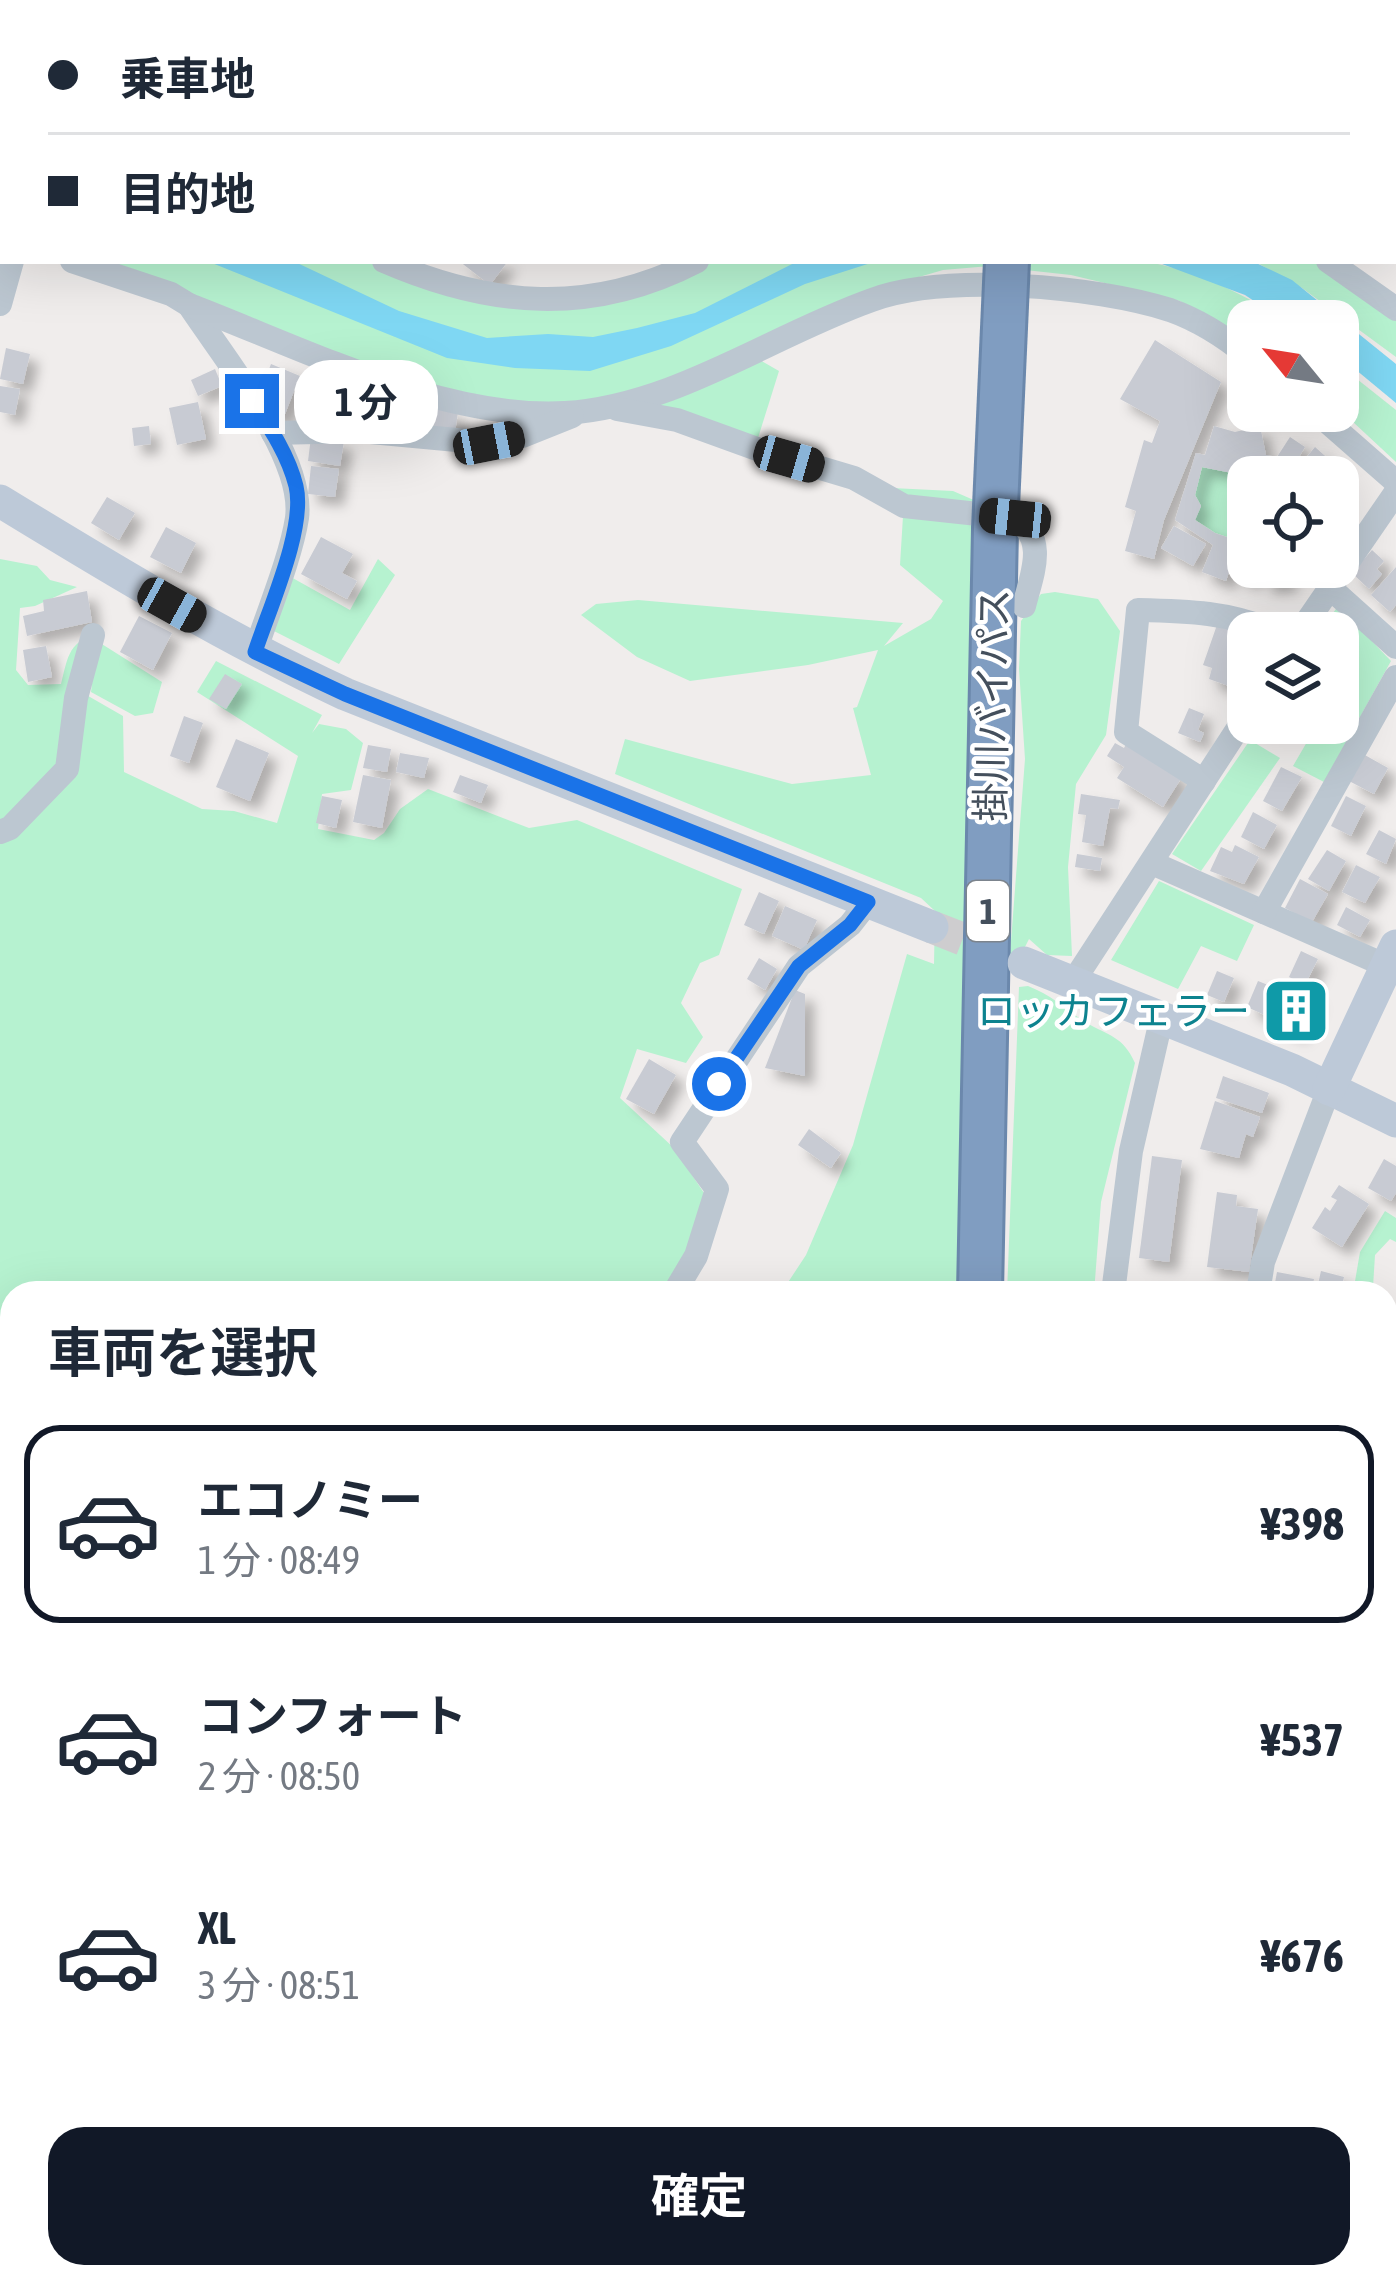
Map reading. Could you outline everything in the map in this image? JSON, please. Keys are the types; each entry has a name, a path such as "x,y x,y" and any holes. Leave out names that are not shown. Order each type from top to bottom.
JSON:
{"highway":[{"name":"掛川バイパス","path":"980,1281 995,529 1007,264"}],"street":[{"path":"0,304 11,264"},
{"path":"81,264 171,294 189,305 421,393 497,410 562,413 623,406 874,299 946,284 1118,298 1172,311 1227,339"},
{"path":"391,264 437,284 541,302 656,282 691,264"},
{"path":"1332,264 1396,309"},
{"path":"189,305 273,434 297,489 297,519 255,652"},
{"path":"273,434 360,430 489,443 598,409 676,420 854,478 904,506 1015,518 1030,528 1037,546 1024,606"},
{"path":"1339,432 1396,482"},
{"path":"1359,544 1396,492"},
{"path":"0,501 255,652 345,694 932,927"},
{"path":"1330,588 1396,647"},
{"path":"1204,782 1126,732 1138,610 1227,616"},
{"path":"0,832 10,828 67,770 76,698 93,635"},
{"path":"1264,912 1396,677"},
{"path":"1072,982 1228,744"},
{"path":"1152,863 1264,912 1393,960 1329,1089 1260,1281"},
{"path":"681,1281 696,1256 717,1189 682,1142 799,966 850,925 868,902"},
{"path":"1024,963 1162,1016 1396,1120"},
{"path":"1115,1281 1131,1151 1162,1016"}],"green space":[{"path":"96,264 393,264 518,305 689,264 1153,264 1213,282 1251,300 1227,300 1227,329 1180,301 1071,275 990,266 943,270 854,296 623,406 518,411 390,382"},
{"path":"1259,264 1323,264 1396,318 1396,357 1359,330 1359,300 1318,300"},
{"path":"758,359 779,371 758,438 637,408"},
{"path":"1359,381 1396,410 1396,462 1359,428"},
{"path":"1202,467 1227,472 1227,537 1195,520 1201,506 1195,495"},
{"path":"892,488 953,491 976,501 963,1281 789,1281 806,1255 853,1145 907,954 934,964 935,911 921,898 615,774 625,739 792,784 871,775 853,708 878,650 690,681 637,657 581,615 596,604 638,600 903,623 884,646 931,619 943,601 900,565 903,516"},
{"path":"0,559 37,566 50,580 77,587 20,608 16,670 28,685 61,684 73,648 93,636 83,693 123,716 124,772 202,809 234,811 277,823 298,756 197,692 216,661 322,715 312,733 319,724 346,729 363,743 351,790 322,794 318,829 374,840 400,809 428,789 529,828 577,820 742,889 719,955 700,963 681,1003 703,1037 686,1063 637,1049 620,1098 674,1148 712,1205 679,1281 0,1281"},
{"path":"378,559 395,575 339,664 270,629 289,576 350,610"},
{"path":"1041,594 1098,599 1120,631 1106,735 1076,784 1068,867 1072,956 1047,955 1029,939 1019,959 1010,954 1025,759 1021,621"},
{"path":"1359,628 1391,661 1359,719"},
{"path":"97,641 162,682 153,713 135,716 91,692"},
{"path":"1247,744 1257,744 1280,758 1201,871 1172,854"},
{"path":"1306,744 1345,744 1324,782 1293,766"},
{"path":"1159,881 1254,925 1237,961 1201,946 1178,989 1111,960"},
{"path":"1028,986 1051,998 1115,1038 1135,1063 1101,1202 1095,1281 1007,1281 1019,987"},
{"path":"1385,1211 1396,1218 1396,1242 1390,1239 1375,1255 1373,1281 1355,1281 1360,1252"}],"water":[{"path":"214,264 299,264 399,311 487,338 593,337 695,313 792,264 868,264 805,284 671,346 590,371 515,368 447,358"},
{"path":"1162,264 1258,264 1292,280 1317,300 1252,300"},
{"path":"1359,334 1396,364 1396,403 1359,372"}],"building":[{"path":"463,264 506,264 490,285"},
{"path":"1155,340 1221,382 1164,520 1154,559 1125,551 1136,511 1125,507 1144,440 1152,443 1160,421 1120,399"},
{"path":"6,348 30,354 23,384 0,379"},
{"path":"271,364 300,376 283,419 262,411 258,398"},
{"path":"215,369 222,386 198,396 191,380"},
{"path":"0,386 20,389 15,415 0,412"},
{"path":"325,391 345,400 336,421 316,413"},
{"path":"198,402 206,439 177,445 169,408"},
{"path":"436,409 458,412 455,432 433,428"},
{"path":"149,426 151,444 134,446 132,428"},
{"path":"1214,426 1227,432 1261,432 1266,455 1272,456 1227,456 1227,472 1202,467 1195,495 1201,506 1195,520 1227,537 1226,581 1202,572 1213,545 1175,520 1196,453 1205,455"},
{"path":"311,437 344,441 340,466 308,461"},
{"path":"1290,437 1305,447 1300,456 1278,456"},
{"path":"311,466 339,469 335,497 308,494"},
{"path":"107,497 135,513 119,540 91,523"},
{"path":"1174,526 1206,544 1193,566 1161,548"},
{"path":"166,527 196,543 181,573 150,557"},
{"path":"321,537 353,554 342,573 357,581 347,599 301,574"},
{"path":"1372,550 1384,561 1377,569 1382,574 1369,589 1359,580 1359,565"},
{"path":"1396,567 1396,605 1390,612 1371,595"},
{"path":"87,591 92,622 27,636 23,616 44,611 43,600"},
{"path":"139,616 172,633 153,670 120,652"},
{"path":"1218,622 1227,625 1227,685 1209,679 1212,668 1203,665"},
{"path":"46,646 52,677 28,682 23,650"},
{"path":"225,674 242,684 226,709 209,699"},
{"path":"1189,708 1204,714 1198,730 1204,733 1200,742 1178,733"},
{"path":"184,716 203,723 189,763 170,756"},
{"path":"236,739 269,753 250,801 216,787"},
{"path":"1127,742 1182,777 1163,807 1117,778 1124,767 1107,756 1115,743 1124,748"},
{"path":"368,745 391,749 387,772 363,768"},
{"path":"400,753 429,758 424,778 396,772"},
{"path":"1363,754 1388,768 1374,794 1349,781"},
{"path":"1281,767 1302,777 1282,811 1263,801"},
{"path":"363,775 391,780 382,828 353,822"},
{"path":"460,775 488,785 481,803 453,792"},
{"path":"1081,794 1120,800 1118,809 1110,808 1103,846 1082,842 1086,815 1078,814"},
{"path":"322,796 342,800 336,828 316,823"},
{"path":"1346,796 1366,806 1351,836 1331,826"},
{"path":"1253,812 1277,825 1264,849 1241,837"},
{"path":"1379,830 1396,839 1386,864 1366,854"},
{"path":"1235,845 1259,857 1244,884 1210,871 1221,847 1232,852"},
{"path":"1327,850 1346,861 1329,891 1308,879"},
{"path":"1077,854 1102,858 1100,871 1075,867"},
{"path":"1356,865 1380,877 1365,903 1342,892"},
{"path":"1300,879 1328,894 1312,922 1285,908"},
{"path":"759,892 779,901 764,934 744,925"},
{"path":"785,906 817,920 804,950 772,936"},
{"path":"1346,907 1370,920 1360,937 1337,925"},
{"path":"1301,951 1318,959 1305,985 1289,977"},
{"path":"759,958 777,969 765,990 747,979"},
{"path":"1217,971 1234,978 1224,1002 1207,995"},
{"path":"1258,981 1278,989 1267,1016 1247,1007"},
{"path":"795,990 805,994 805,1076 765,1068"},
{"name":"ロッカフェラー","path":"1294,990 1314,999 1298,1033 1278,1024"},
{"path":"649,1059 676,1075 654,1114 626,1099"},
{"path":"1223,1076 1269,1093 1262,1113 1216,1098"},
{"path":"1215,1101 1260,1117 1253,1137 1246,1134 1239,1158 1200,1149"},
{"path":"809,1129 841,1153 831,1168 798,1145"},
{"path":"1152,1156 1182,1160 1169,1262 1139,1258"},
{"path":"1384,1159 1396,1166 1396,1193 1391,1201 1368,1188"},
{"path":"1339,1185 1369,1204 1342,1247 1312,1228 1325,1207 1330,1211 1337,1200 1331,1197"},
{"path":"1217,1192 1237,1195 1236,1206 1258,1209 1249,1272 1207,1267"},
{"path":"1321,1271 1344,1277 1343,1281 1319,1281"},
{"path":"1277,1272 1314,1279 1314,1281 1275,1281"}],"tunnel":[{"path":"932,927 1003,955"}],"place":[{"name":"ロッカフェラー","path":"1296,1011"}],"route":[{"path":"252,401 280,444 297,489 297,519 255,652 345,694 868,902 850,925 799,966 719,1084"}]}
